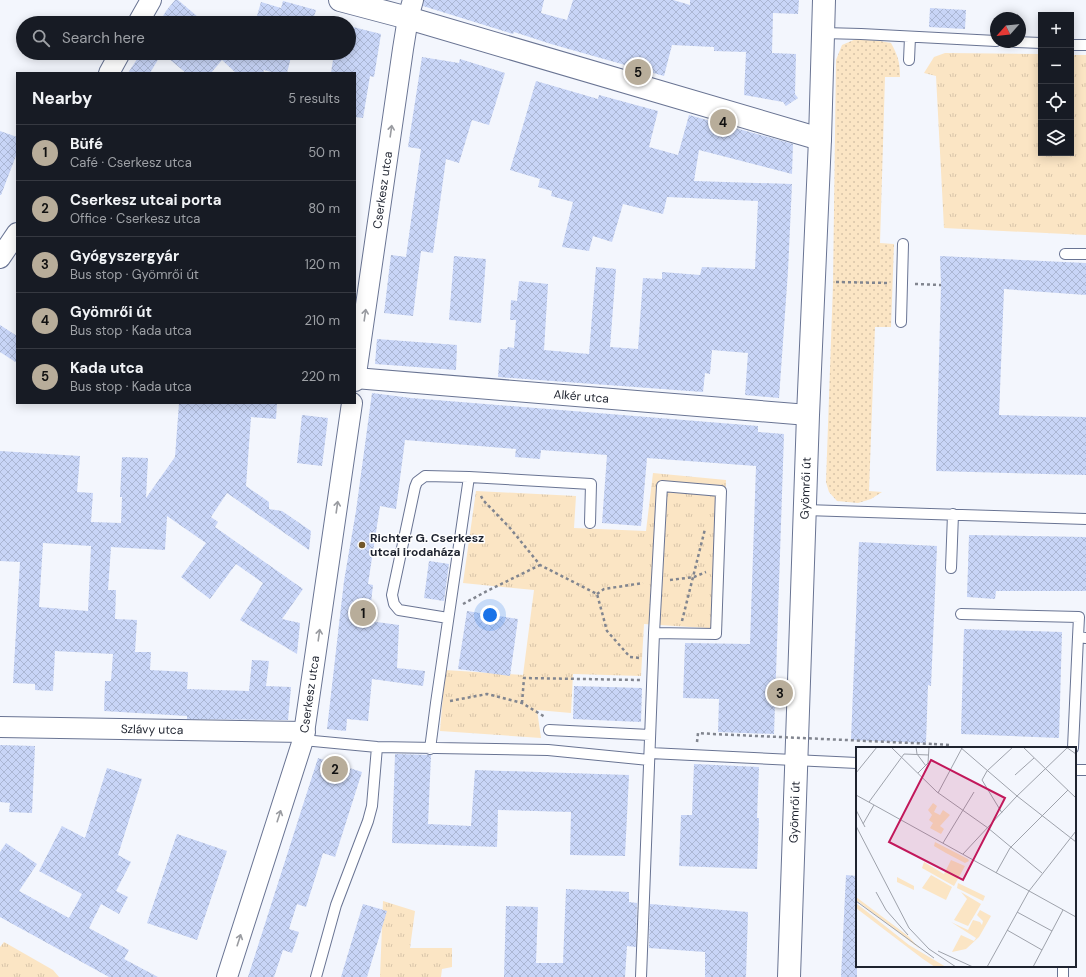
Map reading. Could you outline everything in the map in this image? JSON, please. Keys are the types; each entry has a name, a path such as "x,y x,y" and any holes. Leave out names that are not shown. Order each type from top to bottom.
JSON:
{"street":[{"path":"142,16 151,0"},
{"path":"340,0 410,9 820,139"},
{"name":"Gyömrői út","path":"789,977 824,0"},
{"name":"Cserkesz utca","path":"356,372 410,9"},
{"path":"110,72 116,60"},
{"path":"0,258 16,234"},
{"name":"Alkér utca","path":"356,379 808,415"},
{"name":"Cserkesz utca","path":"227,977 304,736 352,404"},
{"name":"Szlávy utca","path":"0,727 304,736"}],"lane":[{"path":"823,33 990,41"},
{"path":"909,60 910,37"},
{"path":"1026,42 1038,43"},
{"path":"1074,44 1086,45"},
{"path":"901,322 902,244"},
{"path":"1065,254 1086,254"},
{"path":"449,615 399,610 394,604 392,595 415,487 417,482 425,476 591,484 590,524"},
{"path":"430,748 469,477"},
{"path":"641,977 654,633 662,486 721,491 716,634 654,633"},
{"path":"805,510 1086,519"},
{"path":"950,568 953,514"},
{"path":"961,614 1079,617 1082,637 1073,747"},
{"path":"549,730 650,735"},
{"path":"304,736 377,747 548,750 650,756 856,763"},
{"path":"316,977 336,905 368,821 372,806 377,747"}],"path":[{"path":"469,477 483,500 510,528 540,565 597,594 607,632 630,657 654,659"},
{"path":"679,633 694,577 705,527"},
{"path":"449,615 487,591 540,565"},
{"path":"522,703 524,678 652,681"},
{"path":"436,703 487,694 522,703 550,720 549,730"},
{"path":"698,733 934,744 950,745 950,747"}],"green space":[{"path":"856,39 891,43 900,67 900,77 885,77 880,243 894,244 891,327 875,327 869,491 882,492 871,499 858,503 837,501 829,492 826,482 833,284 836,60 842,45"},
{"path":"945,53 1038,54 1038,156 1074,156 1074,55 1086,55 1086,235 944,228 936,76 924,73 934,57"},
{"path":"653,473 726,480 722,629 644,624 641,676 573,674 571,713 537,710 541,738 440,731 445,670 523,675 534,590 463,583 476,491 576,496 574,528 646,531"},
{"path":"383,901 415,911 410,948 452,948 452,967 442,969 441,977 380,977"},
{"path":"4,942 53,970 59,977 0,977 0,947"}],"building":[{"path":"175,0 178,0 197,16 163,16"},
{"path":"424,0 544,0 541,13 567,20 573,0 673,0 690,5 690,0 799,0 798,14 773,13 772,53 796,54 795,94 798,98 786,106 783,102 744,95 746,52 714,51 714,47 672,45 664,76 514,32 513,34 423,6"},
{"path":"283,1 316,10 314,16 257,16 261,2 281,8"},
{"path":"930,8 966,10 965,29 929,27"},
{"path":"356,28 381,34 374,77 370,76 363,118 356,117 356,72 331,72 333,60 356,60"},
{"path":"422,57 459,63 460,59 505,73 489,125 472,120 459,163 446,159 433,253 421,251 413,316 384,313 391,255 406,257 421,149 408,147"},
{"path":"136,60 158,60 151,72 129,72"},
{"path":"170,60 222,60 212,72 185,72"},
{"path":"222,60 290,60 287,72 271,72 264,70 263,72 235,72"},
{"path":"536,81 598,99 599,95 658,111 649,147 678,155 689,115 793,144 792,174 699,150 694,181 792,184 788,271 779,398 745,395 748,353 712,350 710,374 705,373 703,392 498,377 500,349 507,349 508,347 514,348 516,320 510,320 511,300 517,301 519,281 548,284 544,350 589,354 596,267 616,269 610,347 638,349 643,278 662,279 662,272 700,275 702,267 755,269 758,201 667,197 663,214 623,204 612,242 593,236 589,251 562,247 573,202 551,196 552,191 538,187 540,179 510,170"},
{"path":"0,131 16,137 16,156 0,195"},
{"path":"454,256 486,259 481,323 449,320"},
{"path":"940,256 1086,263 1086,295 1004,289 999,415 1086,417 1086,475 936,471 941,285"},
{"path":"0,325 16,335 16,362 0,352"},
{"path":"377,339 457,345 456,370 375,364"},
{"path":"372,393 411,398 758,426 758,432 784,434 774,734 718,732 719,699 683,698 685,643 750,644 756,466 647,458 641,526 602,523 607,455 541,450 540,459 515,457 516,449 405,440 396,509 380,506 368,584 373,585 369,621 399,625 397,668 425,671 423,686 372,679 368,721 347,719 346,731 327,729 344,581 356,511"},
{"path":"179,404 277,404 276,419 251,417 246,486 269,502 269,509 282,511 311,531 309,550 227,493 211,517 218,522 215,527 303,589 282,619 300,623 297,654 240,620 263,583 236,564 210,599 181,577 206,543 167,516 165,550 111,547 108,590 116,590 115,619 137,620 135,652 151,652 150,670 188,672 187,689 249,691 252,660 269,661 266,686 291,687 288,720 187,719 187,716 104,711 105,681 111,681 113,654 55,651 53,691 35,690 35,684 13,683 20,562 0,561 0,451 80,456 77,492 93,493 91,522 121,523 122,497 120,497 122,457 148,458 146,498 175,457","holes":["43,543 91,546 88,611 39,607"]},
{"path":"302,415 328,418 322,466 297,463"},
{"path":"969,535 1086,537 1086,591 996,591 995,599 967,597"},
{"path":"859,542 937,546 931,686 928,685 926,743 851,740"},
{"path":"429,561 449,564 444,601 424,598"},
{"path":"467,611 518,619 510,676 458,669"},
{"path":"964,629 1062,632 1059,738 961,734"},
{"path":"574,686 642,688 641,722 573,719"},
{"path":"0,745 35,746 32,813 9,812 10,803 0,802"},
{"path":"395,754 431,755 428,824 471,826 475,770 629,775 625,856 570,855 571,812 498,810 497,847 392,843"},
{"path":"318,758 362,772 335,857 323,853 306,907 297,904 289,929 299,932 292,953 283,950 274,977 248,977"},
{"path":"694,764 759,767 757,869 679,866 681,815 692,815"},
{"path":"107,768 142,779 118,855 131,862 116,891 128,897 119,914 101,904 89,928 129,950 124,959 158,977 109,977 0,917 0,852 6,843 37,864 19,891 69,918 82,894 39,871 62,826 85,838"},
{"path":"177,834 227,851 197,940 147,923"},
{"path":"846,875 856,876 857,977 841,977"},
{"path":"566,889 629,892 629,902 637,903 636,947 627,946 625,977 504,977 506,906 538,907 536,963 563,963"},
{"path":"363,904 387,911 367,977 341,977"},
{"path":"650,904 748,912 746,977 705,977 705,952 649,948"}],"place":[{"name":"Kada utca","path":"638,72"},
{"name":"Gyömrői út","path":"723,122"},
{"name":"Richter G. Cserkesz utcai irodaháza","path":"362,545"},
{"name":"Büfé","path":"363,613"},
{"name":"Gyógyszergyár","path":"780,693"},
{"name":"Cserkesz utcai porta","path":"335,769"}]}
